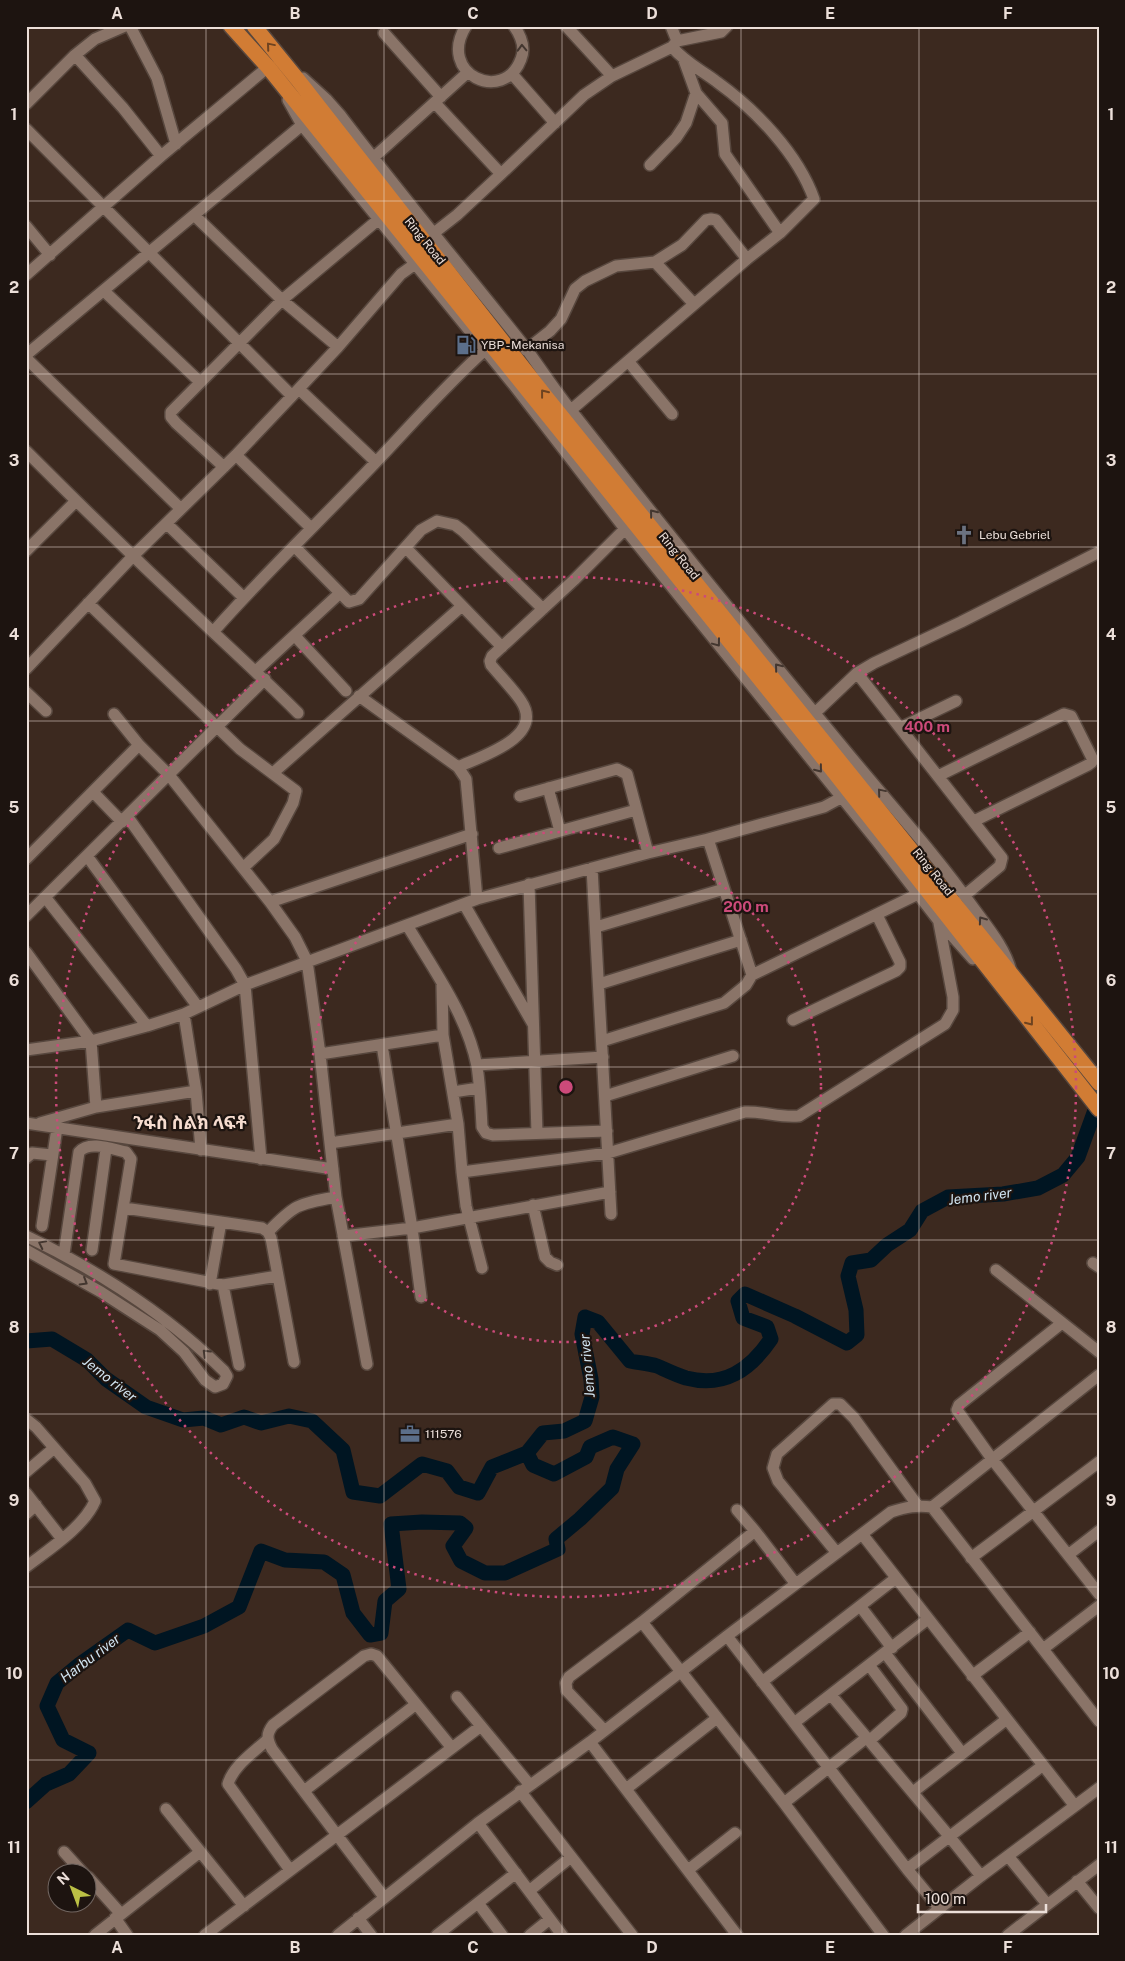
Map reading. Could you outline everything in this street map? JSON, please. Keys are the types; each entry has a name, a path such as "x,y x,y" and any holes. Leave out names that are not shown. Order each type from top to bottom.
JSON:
{"highway":[{"name":"Ring Road","path":"231,26 268,67 855,788"},
{"name":"Ring Road","path":"254,26 287,65 1006,980 1099,1109"},
{"name":"Ring Road","path":"1006,980 1094,1078"}],"street":[{"path":"26,104 75,55 95,39 125,26"},
{"path":"130,26 156,78 176,144"},
{"path":"466,26 458,43 460,63 467,73 483,81 493,82 512,74 519,66 523,50 520,34 514,26"},
{"path":"566,26 612,76"},
{"path":"671,26 674,44 684,60 696,93 722,123 725,154 780,233"},
{"path":"434,232 456,215 501,174 584,95 612,76 674,44 721,32 727,26"},
{"path":"384,33 501,174"},
{"path":"75,55 123,108 161,156"},
{"path":"571,410 780,233 814,199 806,180 780,142 717,81 684,60"},
{"path":"279,81 302,125 484,350 625,529 855,788 920,838 1008,958 1006,980 986,972 938,920 918,894 855,788 815,713 571,410 434,232 326,98 287,65"},
{"path":"26,275 161,156 268,67"},
{"path":"373,158 467,73"},
{"path":"512,74 555,123"},
{"path":"650,165 676,138 686,123 696,93"},
{"path":"181,509 26,356 149,251 302,125"},
{"path":"26,129 240,343 376,462"},
{"path":"194,215 282,300 338,348"},
{"path":"224,468 171,417 171,412 282,300 379,219"},
{"path":"526,350 561,320 575,289 585,281 616,266 655,262 682,245 706,220 716,220 747,259"},
{"path":"26,226 50,254"},
{"path":"655,262 694,304"},
{"path":"26,669 134,555 224,468 338,348 401,274 415,264"},
{"path":"104,291 200,382"},
{"path":"213,632 461,371 484,350"},
{"path":"628,361 672,414"},
{"path":"26,451 298,713"},
{"path":"236,455 311,528"},
{"path":"26,551 76,501"},
{"path":"294,546 349,602 359,599 421,530 437,522 455,525 464,531 543,609"},
{"path":"168,524 244,598"},
{"path":"458,767 512,741 520,734 527,720 527,713 522,702 491,665 492,656 625,529"},
{"path":"406,548 502,647"},
{"path":"815,713 857,673 874,663 961,622 1099,552"},
{"path":"256,671 340,593"},
{"path":"88,603 240,749 293,788 296,795 274,839 243,868"},
{"path":"273,773 462,606"},
{"path":"294,636 346,690"},
{"path":"857,673 1002,858 1002,862 964,896"},
{"path":"29,908 45,897 265,680"},
{"path":"26,692 46,711"},
{"path":"359,696 458,767 466,779 477,899"},
{"path":"900,728 956,701"},
{"path":"114,714 139,745 169,775 270,902 295,937 307,962 320,1054 336,1197 367,1364"},
{"path":"938,776 1064,714 1071,716 1092,758 1092,762 974,821"},
{"path":"26,859 139,745"},
{"path":"520,796 617,769 622,770 627,774 648,853"},
{"path":"548,788 560,831"},
{"path":"28,1047 91,1041 147,1026 184,1014 245,985 477,899 648,853 708,840 824,807 855,788"},
{"path":"92,792 124,819 236,969 245,985 261,1159"},
{"path":"499,848 636,810"},
{"path":"270,902 472,834"},
{"path":"708,840 752,974"},
{"path":"86,856 198,1007"},
{"path":"592,868 611,1214"},
{"path":"529,884 537,1133"},
{"path":"596,927 724,888"},
{"path":"602,1040 724,1003 746,985 752,974 918,894"},
{"path":"45,897 147,1026"},
{"path":"464,904 534,1025"},
{"path":"793,1020 896,971 900,967 900,962 877,915"},
{"path":"462,1172 608,1153 745,1112 763,1112 782,1117 799,1116 945,1024 953,1010 953,998 938,920"},
{"path":"407,925 457,1011 469,1041 476,1065 482,1127 486,1133 493,1135 607,1131"},
{"path":"599,984 741,940"},
{"path":"26,952 91,1041 96,1107"},
{"path":"442,984 442,1035 458,1124 464,1194 482,1268"},
{"path":"184,1014 196,1092 201,1150"},
{"path":"320,1054 442,1035"},
{"path":"382,1045 412,1228 420,1297"},
{"path":"476,1065 603,1056"},
{"path":"605,1096 733,1056"},
{"path":"453,1092 479,1088"},
{"path":"32,1123 96,1107 196,1092"},
{"path":"32,1123 333,1169"},
{"path":"330,1143 458,1124"},
{"path":"42,1226 56,1128"},
{"path":"64,1254 78,1152 88,1146 126,1152 131,1160 114,1264 223,1285 278,1276"},
{"path":"92,1250 106,1148"},
{"path":"26,1158 32,1153 52,1156"},
{"path":"343,1236 412,1228 610,1192"},
{"path":"268,1232 288,1211 297,1205 336,1197"},
{"path":"533,1205 545,1257 557,1265"},
{"path":"124,1208 262,1228 268,1232 271,1238 294,1362"},
{"path":"210,1284 221,1222"},
{"path":"26,1236 64,1254 108,1280 167,1320 196,1343 224,1371 226,1376 223,1384 215,1387 205,1380 184,1352 160,1330 93,1287 26,1250"},
{"path":"996,1270 1099,1352"},
{"path":"223,1285 240,1364"},
{"path":"1062,1323 959,1405 957,1410 992,1459 1099,1594"},
{"path":"338,1935 478,1823 590,1742 891,1512 905,1507 932,1507 1099,1375"},
{"path":"837,1553 778,1481 773,1468 777,1454 833,1404 840,1404 854,1418 918,1506"},
{"path":"26,1567 62,1539 92,1510 95,1501 85,1483 27,1421"},
{"path":"26,1472 53,1449"},
{"path":"971,1558 1099,1462"},
{"path":"26,1493 62,1539"},
{"path":"26,1514 36,1505"},
{"path":"932,1507 1099,1721"},
{"path":"737,1510 796,1583"},
{"path":"604,1730 567,1691 566,1683 568,1677 642,1622 755,1531"},
{"path":"1068,1555 1099,1531"},
{"path":"862,1534 1075,1806"},
{"path":"762,1682 896,1578"},
{"path":"860,1606 888,1650 962,1753"},
{"path":"1043,1649 1099,1606"},
{"path":"794,1723 928,1619"},
{"path":"642,1622 784,1803 883,1935"},
{"path":"972,1676 1030,1632"},
{"path":"727,1636 939,1908"},
{"path":"384,1897 272,1749 267,1740 267,1732 273,1725 364,1656 371,1654 377,1656 415,1705 452,1748"},
{"path":"784,1803 901,1713 902,1709 869,1665"},
{"path":"831,1695 950,1836 981,1876"},
{"path":"457,1697 481,1726 571,1857 632,1935"},
{"path":"304,1791 415,1705"},
{"path":"626,1789 717,1718"},
{"path":"913,1792 1007,1719"},
{"path":"205,1935 481,1726"},
{"path":"267,1740 236,1770 230,1777 228,1784 290,1870"},
{"path":"590,1742 688,1870 732,1933"},
{"path":"907,1869 1042,1766"},
{"path":"906,1935 1099,1788"},
{"path":"166,1809 244,1906"},
{"path":"478,1823 562,1935"},
{"path":"688,1870 735,1832"},
{"path":"64,1852 75,1864"},
{"path":"95,1935 200,1852"},
{"path":"1008,1856 1048,1904"},
{"path":"529,1891 571,1857"},
{"path":"1008,1935 1099,1865"},
{"path":"437,1935 516,1874"},
{"path":"1077,1881 1099,1908"},
{"path":"98,1890 118,1916 127,1935"},
{"path":"478,1903 502,1935"},
{"path":"358,1918 371,1935"},
{"path":"530,1935 550,1919"}],"waterway":[{"name":"Jemo river","path":"26,1341 52,1339 87,1360 106,1379 146,1407 183,1420 204,1418 221,1425 244,1417 261,1423 289,1416 312,1421 343,1450 353,1492 380,1496 422,1464 447,1471 459,1487 478,1493 492,1467 527,1453 543,1433 564,1431 585,1421 592,1397 591,1379 582,1334 585,1317 598,1322 630,1361 654,1365 682,1377 700,1380 724,1378 735,1374 754,1360 771,1339 767,1327 743,1318 738,1301 745,1294 795,1316 847,1343 857,1335 856,1310 848,1276 852,1263 871,1260 887,1245 910,1230 922,1211 948,1197 1003,1194 1038,1188 1063,1175 1078,1157 1099,1099"},
{"name":"Harbu river","path":"26,1802 46,1784 69,1774 89,1753 63,1740 47,1706 57,1683 128,1630 155,1643 204,1626 239,1607 261,1551 285,1560 324,1562 343,1575 353,1613 370,1635 381,1633 385,1601 399,1589 391,1524 422,1522 460,1523 466,1528 453,1546 461,1561 485,1573 505,1573 558,1549 556,1539 612,1488 617,1469 633,1444 613,1437 590,1447 586,1457 554,1474 533,1465 527,1453"}],"place":[{"name":"YBP - Mekanisa","path":"466,345"},
{"name":"Lebu Gebriel","path":"964,535"},
{"name":"111576","path":"410,1434"}],"district":[{"name":"ንፋስ ስልክ ላፍቶ","path":"190,1122"}]}
